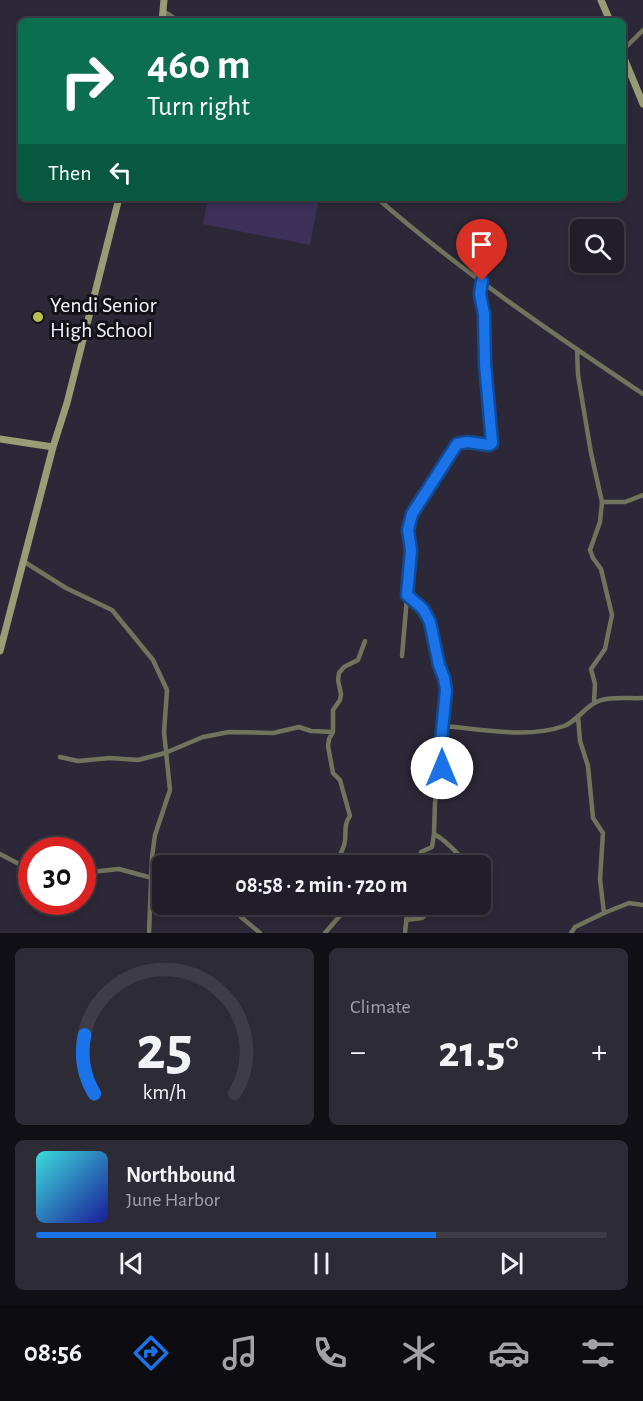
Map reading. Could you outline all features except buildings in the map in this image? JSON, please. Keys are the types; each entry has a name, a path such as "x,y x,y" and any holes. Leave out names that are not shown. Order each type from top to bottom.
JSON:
{"main road":[{"path":"162,18 164,0"},
{"path":"601,0 609,18"},
{"path":"626,62 643,104"},
{"path":"0,651 118,201"},
{"path":"0,439 54,447"}],"street":[{"path":"163,11 174,18"},
{"path":"626,48 643,30"},
{"path":"380,201 482,281 643,394"},
{"path":"402,656 411,550 408,530 412,514 457,444 467,442 489,445 492,443 485,364 484,314 480,294 482,281"},
{"path":"577,349 578,375 602,502 600,522 590,550 601,569 612,615 605,649 591,669 595,684 594,702"},
{"path":"602,502 625,502 643,495"},
{"path":"23,561 66,588 112,610 153,660 167,690 164,732 170,790 155,835 154,855"},
{"path":"407,595 423,609 430,622 446,690 441,741 442,768 435,802 432,847 421,852 420,855"},
{"path":"339,855 345,844 346,821 350,816 340,780 331,767 328,739 333,732 333,710 341,694 339,673 344,667 358,660 365,642"},
{"path":"444,726 519,733 563,727 594,702 643,698"},
{"path":"578,716 580,741 588,766 593,818 603,833 600,879 604,913"},
{"path":"60,757 78,761 110,758 138,760 165,753 203,737 229,732 273,733 299,727 324,733 333,732"},
{"path":"434,834 442,838 457,855"},
{"path":"0,854 18,864"},
{"path":"96,871 119,869 138,872 152,878 150,933"},
{"path":"571,933 575,927 629,903 643,905"},
{"path":"240,915 260,933"},
{"path":"325,933 340,915"},
{"path":"405,933 407,915"},
{"path":"406,920 422,918 425,915"}],"shaded area":[{"path":"207,201 318,201 310,245 203,224"}],"place":[{"name":"Yendi Senior High School","path":"38,317"}],"route":[{"path":"442,768 441,741 446,690 430,622 423,609 407,595 411,550 408,530 412,514 457,444 467,442 489,445 492,443 485,364 484,314 480,294 482,281"}]}
